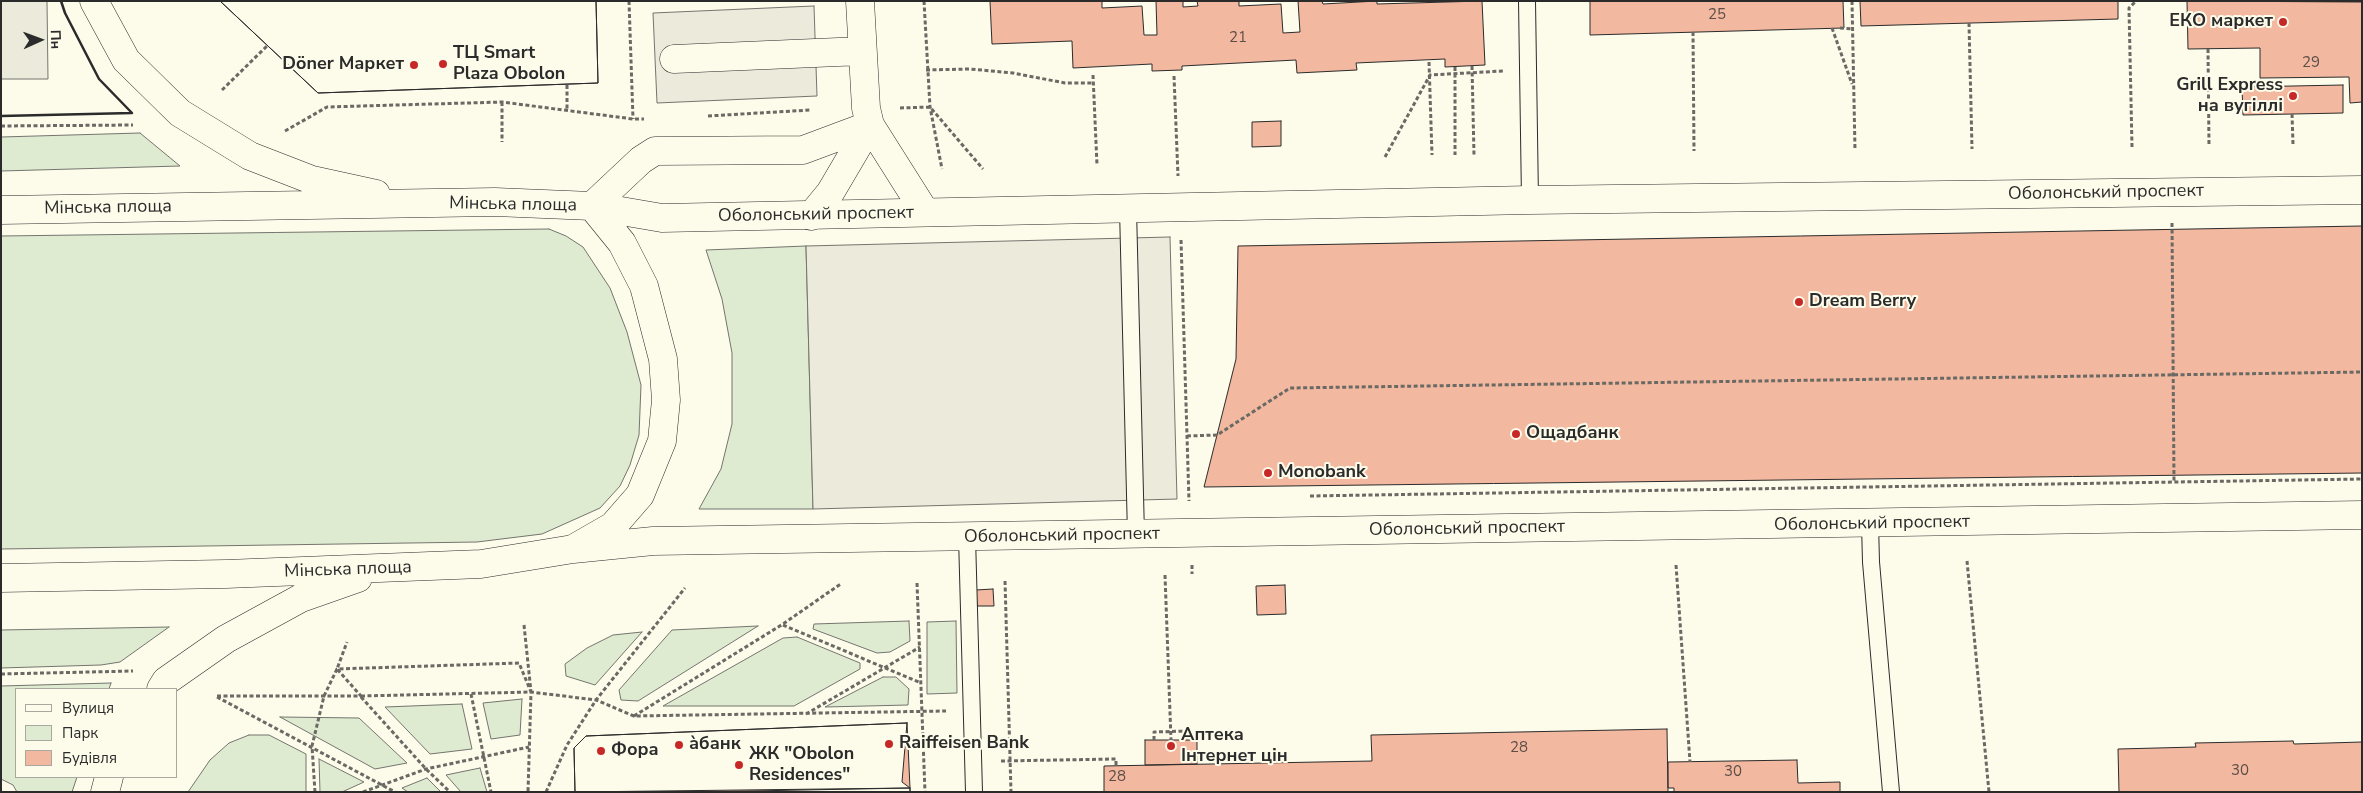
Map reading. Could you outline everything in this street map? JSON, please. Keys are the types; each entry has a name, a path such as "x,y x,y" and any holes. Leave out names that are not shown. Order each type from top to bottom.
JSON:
{"main road":[{"path":"94,1 126,60 180,113 250,156 312,180 421,204"},
{"path":"860,1 868,117 925,212"},
{"path":"674,59 862,51"},
{"path":"592,206 641,160 655,151 803,150 868,117"},
{"path":"811,216 830,193 868,117"},
{"name":"Оболонський проспект","path":"592,206 662,218 1530,200 2362,190"},
{"name":"Мінська площа","path":"1,210 495,202 592,206 622,243 644,286 662,359 666,400 662,441 640,496 613,526 574,549 481,564 383,569 1,578"},
{"name":"Оболонський проспект","path":"574,549 653,541 967,538 2362,515"},
{"path":"162,688 166,681 226,639 301,598 383,569"},
{"path":"105,792 109,778"}],"lane":[{"path":"1527,1 1530,200"},
{"path":"1128,209 1136,535"},
{"path":"1870,524 1871,562 1891,792"},
{"path":"967,538 974,792"}],"path":[{"path":"628,1 633,119"},
{"path":"924,1 926,70 930,107 942,169"},
{"path":"1852,1 1855,150"},
{"path":"2129,1 2132,147"},
{"path":"2129,8 2136,1"},
{"path":"1969,23 1972,149"},
{"path":"1832,28 1854,88"},
{"path":"1840,28 1853,29"},
{"path":"1693,32 1694,151"},
{"path":"222,90 268,46"},
{"path":"2208,49 2209,146"},
{"path":"1429,62 1432,156"},
{"path":"1472,66 1474,155"},
{"path":"1454,67 1455,155"},
{"path":"926,70 970,69 1065,83 1094,83"},
{"path":"1430,75 1472,72"},
{"path":"1094,75 1097,165"},
{"path":"1385,157 1430,75"},
{"path":"1174,76 1192,574"},
{"path":"567,85 567,111"},
{"path":"285,131 327,107 502,102 633,119 653,118"},
{"path":"502,102 502,142"},
{"path":"702,116 868,117 930,107"},
{"path":"930,107 983,169"},
{"path":"2292,114 2293,144"},
{"path":"1,126 133,125"},
{"path":"2172,230 2174,482"},
{"path":"1187,436 1217,434 1290,388 2362,372"},
{"path":"1308,496 2362,479"},
{"path":"1189,498 1199,498"},
{"path":"1967,560 1989,792"},
{"path":"1676,565 1690,762"},
{"path":"1165,575 1171,740"},
{"path":"1005,581 1010,792"},
{"path":"634,716 783,624 842,583"},
{"path":"917,583 924,792"},
{"path":"546,792 567,745 596,700 686,588"},
{"path":"783,624 921,683"},
{"path":"524,625 531,692 528,792"},
{"path":"315,792 312,746 324,696 347,642"},
{"path":"806,714 920,647"},
{"path":"337,669 519,663 531,692"},
{"path":"337,669 426,769 450,792"},
{"path":"1,674 133,671"},
{"path":"395,792 217,696 361,696 531,692 596,700 634,716 972,710"},
{"path":"472,694 491,792"},
{"path":"1154,740 1154,732 1188,731 1187,740"},
{"path":"363,792 426,769 530,746"},
{"path":"1001,761 1116,759 1116,766"}],"green space":[{"path":"140,133 180,166 1,171 1,137"},
{"path":"549,229 566,236 583,247 610,288 627,332 641,385 639,435 630,465 620,486 600,508 542,534 477,542 1,549 1,236"},
{"path":"806,246 813,509 699,509 721,469 732,424 732,353 722,299 706,250"},
{"path":"909,621 910,641 890,652 877,653 813,629 814,624"},
{"path":"956,621 957,693 927,694 927,622"},
{"path":"758,626 638,701 621,700 619,690 672,630"},
{"path":"169,627 120,662 101,665 1,668 1,630"},
{"path":"642,632 595,685 566,676 565,664 587,648 613,635"},
{"path":"797,637 860,663 860,669 794,706 663,706 783,638"},
{"path":"883,677 896,677 909,689 908,705 825,707"},
{"path":"111,683 109,688 15,688 15,778 77,778 72,792 17,792 13,785 1,779 1,686"},
{"path":"522,699 520,735 491,739 483,703"},
{"path":"462,704 472,749 430,754 385,707"},
{"path":"280,717 359,718 407,763 375,769"},
{"path":"249,735 269,735 306,754 306,792 188,792 210,760 229,743"},
{"path":"319,759 364,782 342,792 320,792"},
{"path":"480,768 487,792 461,792 446,775"},
{"path":"427,778 441,792 408,792 402,788"}],"shaded area":[{"path":"1,1 47,1 48,79 1,79"},
{"path":"814,6 817,96 657,103 653,13"},
{"path":"1170,237 1177,499 813,509 806,246"}],"building":[{"name":"ТЦ Smart Plaza Obolon","path":"220,1 596,1 598,83 318,93"},
{"name":"ТЦ Smart Plaza Obolon","path":"220,1 596,1 598,83 318,93"},
{"path":"990,1 1102,1 1102,8 1142,6 1144,35 1157,35 1156,1 1183,1 1183,7 1198,6 1197,1 1239,1 1239,6 1281,4 1283,33 1300,32 1298,1 1322,1 1323,4 1377,1 1377,4 1482,1 1485,65 1445,67 1445,59 1356,63 1357,70 1297,73 1296,60 1182,66 1182,70 1152,71 1152,64 1073,68 1072,41 992,44"},
{"path":"1590,1 1843,1 1844,28 1590,35"},
{"path":"1860,1 2118,1 2118,19 1861,26"},
{"path":"2187,1 2362,2 2362,102 2350,103 2349,77 2260,78 2260,48 2188,49"},
{"name":"Grill Express на вугіллі","path":"2343,85 2343,113 2243,115 2242,87"},
{"path":"1281,121 1281,146 1252,147 1252,122"},
{"name":"Dream Berry","path":"2362,226 2362,473 1204,487 1236,359 1238,246"},
{"path":"1285,585 1286,614 1257,615 1256,586"},
{"path":"993,589 994,606 977,606 976,590"},
{"name":"ЖК \"Obolon Residences\"","path":"907,723 910,788 575,792 574,748 586,736"},
{"name":"ЖК \"Obolon Residences\"","path":"907,723 902,782 910,788 910,792 575,792 574,748 586,736"},
{"path":"1667,729 1668,792 1104,792 1104,766 1372,761 1371,735"},
{"path":"1145,740 1197,740 1197,764 1145,765"},
{"path":"2293,741 2294,744 2362,742 2362,792 2119,792 2118,749 2196,747 2195,743"},
{"path":"1797,760 1798,783 1840,782 1840,792 1674,792 1674,788 1668,788 1668,762"},
{"path":"910,788 910,792 697,792"}],"wall":[{"path":"1,116 132,113 99,79 65,13 61,1"}],"place":[{"name":"ЕКО маркет","path":"2283,22"},
{"name":"ТЦ Smart Plaza Obolon","path":"443,64"},
{"name":"Döner Маркет","path":"414,65"},
{"name":"Grill Express на вугіллі","path":"2293,96"},
{"name":"Dream Berry","path":"1799,302"},
{"name":"Ощадбанк","path":"1516,434"},
{"name":"Monobank","path":"1268,473"},
{"name":"Raiffeisen Bank","path":"889,744"},
{"name":"а̀банк","path":"679,745"},
{"name":"Аптека Інтернет цін","path":"1171,746"},
{"name":"Фора","path":"601,751"},
{"name":"ЖК \"Obolon Residences\"","path":"739,765"}]}
